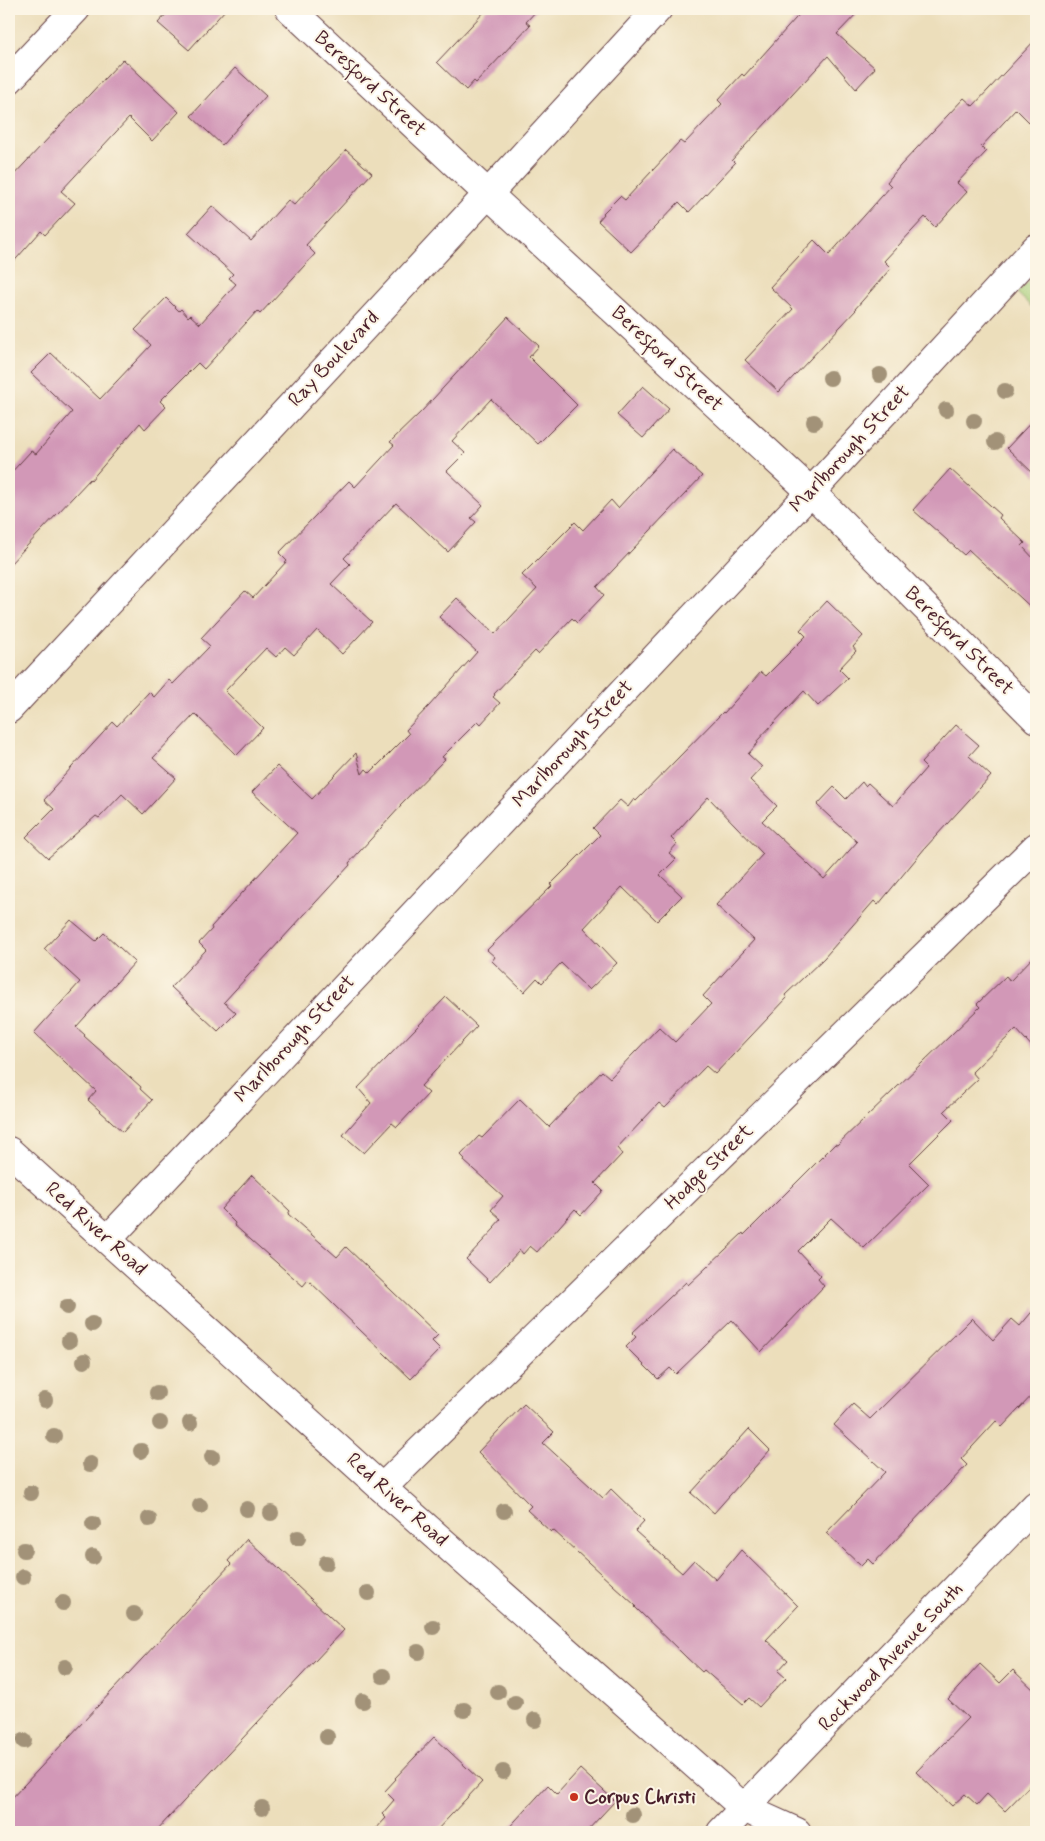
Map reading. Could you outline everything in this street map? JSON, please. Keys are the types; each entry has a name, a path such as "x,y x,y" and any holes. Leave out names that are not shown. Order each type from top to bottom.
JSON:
{"street":[{"path":"9,80 76,9"},
{"name":"Beresford Street","path":"290,9 811,492 1036,719"},
{"name":"Ray Boulevard","path":"9,708 658,9"},
{"name":"Marlborough Street","path":"108,1239 811,492 1036,248"},
{"name":"Hodge Street","path":"382,1488 1036,847"},
{"name":"Red River Road","path":"12,1160 108,1239 382,1488 744,1808 798,1832"},
{"name":"Rockwood Avenue South","path":"721,1832 1036,1505"}],"green space":[{"path":"1036,274 1036,311 1017,293"}],"building":[{"path":"171,9 226,9 189,50 158,23"},
{"path":"487,9 538,9 526,22 530,25 476,83 474,81 466,90 437,62"},
{"path":"804,9 861,9 837,34 875,68 856,89 828,56 732,160 735,163 689,212 679,202 631,252 598,221 603,213 620,196 625,200 680,141 684,144 722,104 718,100 742,74 744,76"},
{"path":"1036,39 1036,129 1016,109 981,147 986,152 957,183 967,192 935,227 925,217 884,261 891,268 856,310 779,392 745,360 793,309 770,287 814,240 829,255 891,186 887,182 900,166 964,98 973,106"},
{"path":"123,59 179,112 152,141 129,118 61,191 75,203 45,235 41,231 9,267 9,180"},
{"path":"235,68 266,96 222,145 191,116"},
{"path":"346,150 372,173 306,245 315,254 260,314 257,311 204,369 198,363 160,401 166,407 145,429 140,423 91,480 9,565 9,475 31,451 36,454 72,412 31,373 51,353 100,399 151,345 135,330 166,298 179,311 181,309 188,317 190,315 200,324 236,284 229,278 233,274 188,233 212,206 251,241 288,200 294,205"},
{"path":"508,317 539,346 529,357 577,405 538,444 491,399 452,441 465,453 447,471 483,505 471,518 476,522 448,552 396,503 344,558 350,564 331,584 372,622 342,654 317,630 294,655 285,647 276,657 266,648 225,691 263,728 237,755 195,714 153,758 176,778 143,814 122,794 99,818 96,816 48,858 26,837 54,809 44,800 52,789 113,722 117,726 149,692 154,697 169,680 173,684 210,646 201,638 245,591 253,598 287,561 279,553 349,481 355,487 394,445 390,442 422,411"},
{"path":"643,386 669,409 643,438 617,415"},
{"path":"1036,417 1036,476 1007,448"},
{"path":"672,449 702,476 597,587 604,595 577,623 572,618 538,654 535,651 494,694 493,697 500,703 481,724 478,721 442,757 445,759 400,805 349,863 350,865 224,1002 236,1013 218,1031 171,987 206,950 199,943 212,929 211,927 297,833 252,792 277,766 312,799 356,753 362,774 366,769 370,773 409,734 406,730 477,652 439,617 457,598 495,634 537,589 522,575 575,522 583,530 611,500 618,508"},
{"path":"950,469 1001,515 999,518 1025,543 1022,546 1036,561 1036,612 969,550 964,555 913,510"},
{"path":"827,601 863,636 853,647 856,651 839,669 848,678 818,706 804,691 757,741 758,743 748,754 762,767 750,780 777,806 762,821 824,879 857,842 817,805 834,787 846,799 862,782 865,786 868,783 893,806 926,768 921,763 956,725 979,745 969,756 991,776 925,848 878,905 874,901 824,958 785,995 787,998 715,1074 706,1066 665,1108 659,1103 641,1122 617,1148 622,1154 595,1183 603,1191 581,1215 575,1209 537,1252 530,1246 523,1254 520,1250 490,1282 466,1259 501,1219 491,1210 503,1196 464,1161 465,1159 461,1155 479,1136 482,1138 520,1099 549,1127 602,1071 610,1078 659,1027 675,1042 711,1004 703,996 754,940 716,905 763,854 708,797 671,838 677,844 669,853 676,859 660,875 682,896 657,921 622,887 584,928 617,963 589,990 561,963 542,983 537,978 524,992 492,961 495,957 487,950 552,886 550,885 600,835 593,828 620,800 628,807 634,799 636,801 724,713 761,672 766,676 806,636 800,630"},
{"path":"71,920 96,941 104,933 135,962 76,1027 141,1087 140,1089 152,1100 123,1132 88,1100 96,1091 34,1033 80,982 44,949"},
{"path":"1036,954 1036,1051 1016,1029 972,1072 978,1079 944,1111 953,1120 909,1164 929,1184 864,1248 831,1218 798,1251 821,1276 818,1279 824,1286 761,1352 732,1320 676,1374 670,1368 658,1379 626,1347 636,1337 632,1333 686,1282 688,1285 743,1233 744,1235 835,1144 837,1145 980,1007 977,1004 1006,976 1010,981"},
{"path":"446,997 477,1026 421,1086 429,1093 397,1127 392,1123 364,1153 343,1135 371,1103 358,1088"},
{"path":"252,1175 290,1211 288,1214 337,1257 346,1247 438,1335 432,1341 440,1349 411,1379 308,1280 303,1286 234,1225 235,1223 221,1209"},
{"path":"1036,1307 1036,1391 1002,1427 996,1421 961,1459 967,1465 873,1564 868,1559 861,1566 826,1533 885,1472 834,1425 853,1404 870,1419 972,1318 993,1340 1012,1319 1020,1326"},
{"path":"524,1404 554,1432 543,1443 603,1498 611,1489 644,1521 635,1531 682,1573 694,1560 716,1580 741,1550 798,1606 766,1640 788,1660 778,1671 786,1678 759,1707 749,1698 743,1704 704,1670 702,1672 636,1606 553,1530 551,1532 527,1510 531,1506 478,1452"},
{"path":"749,1429 770,1450 714,1513 691,1493"},
{"path":"247,1539 344,1630 155,1832 9,1832 9,1801 231,1564 228,1561"},
{"path":"980,1664 1000,1683 1013,1670 1036,1692 1036,1779 1005,1811 987,1794 977,1805 965,1794 952,1806 916,1772 968,1718 948,1699"},
{"path":"434,1737 482,1782 435,1832 373,1832 386,1818 382,1814 394,1800 385,1791"},
{"name":"Corpus Christi","path":"580,1769 615,1801 586,1832 505,1832 548,1785 557,1794"}],"place":[{"name":"Corpus Christi","path":"574,1797"}]}
